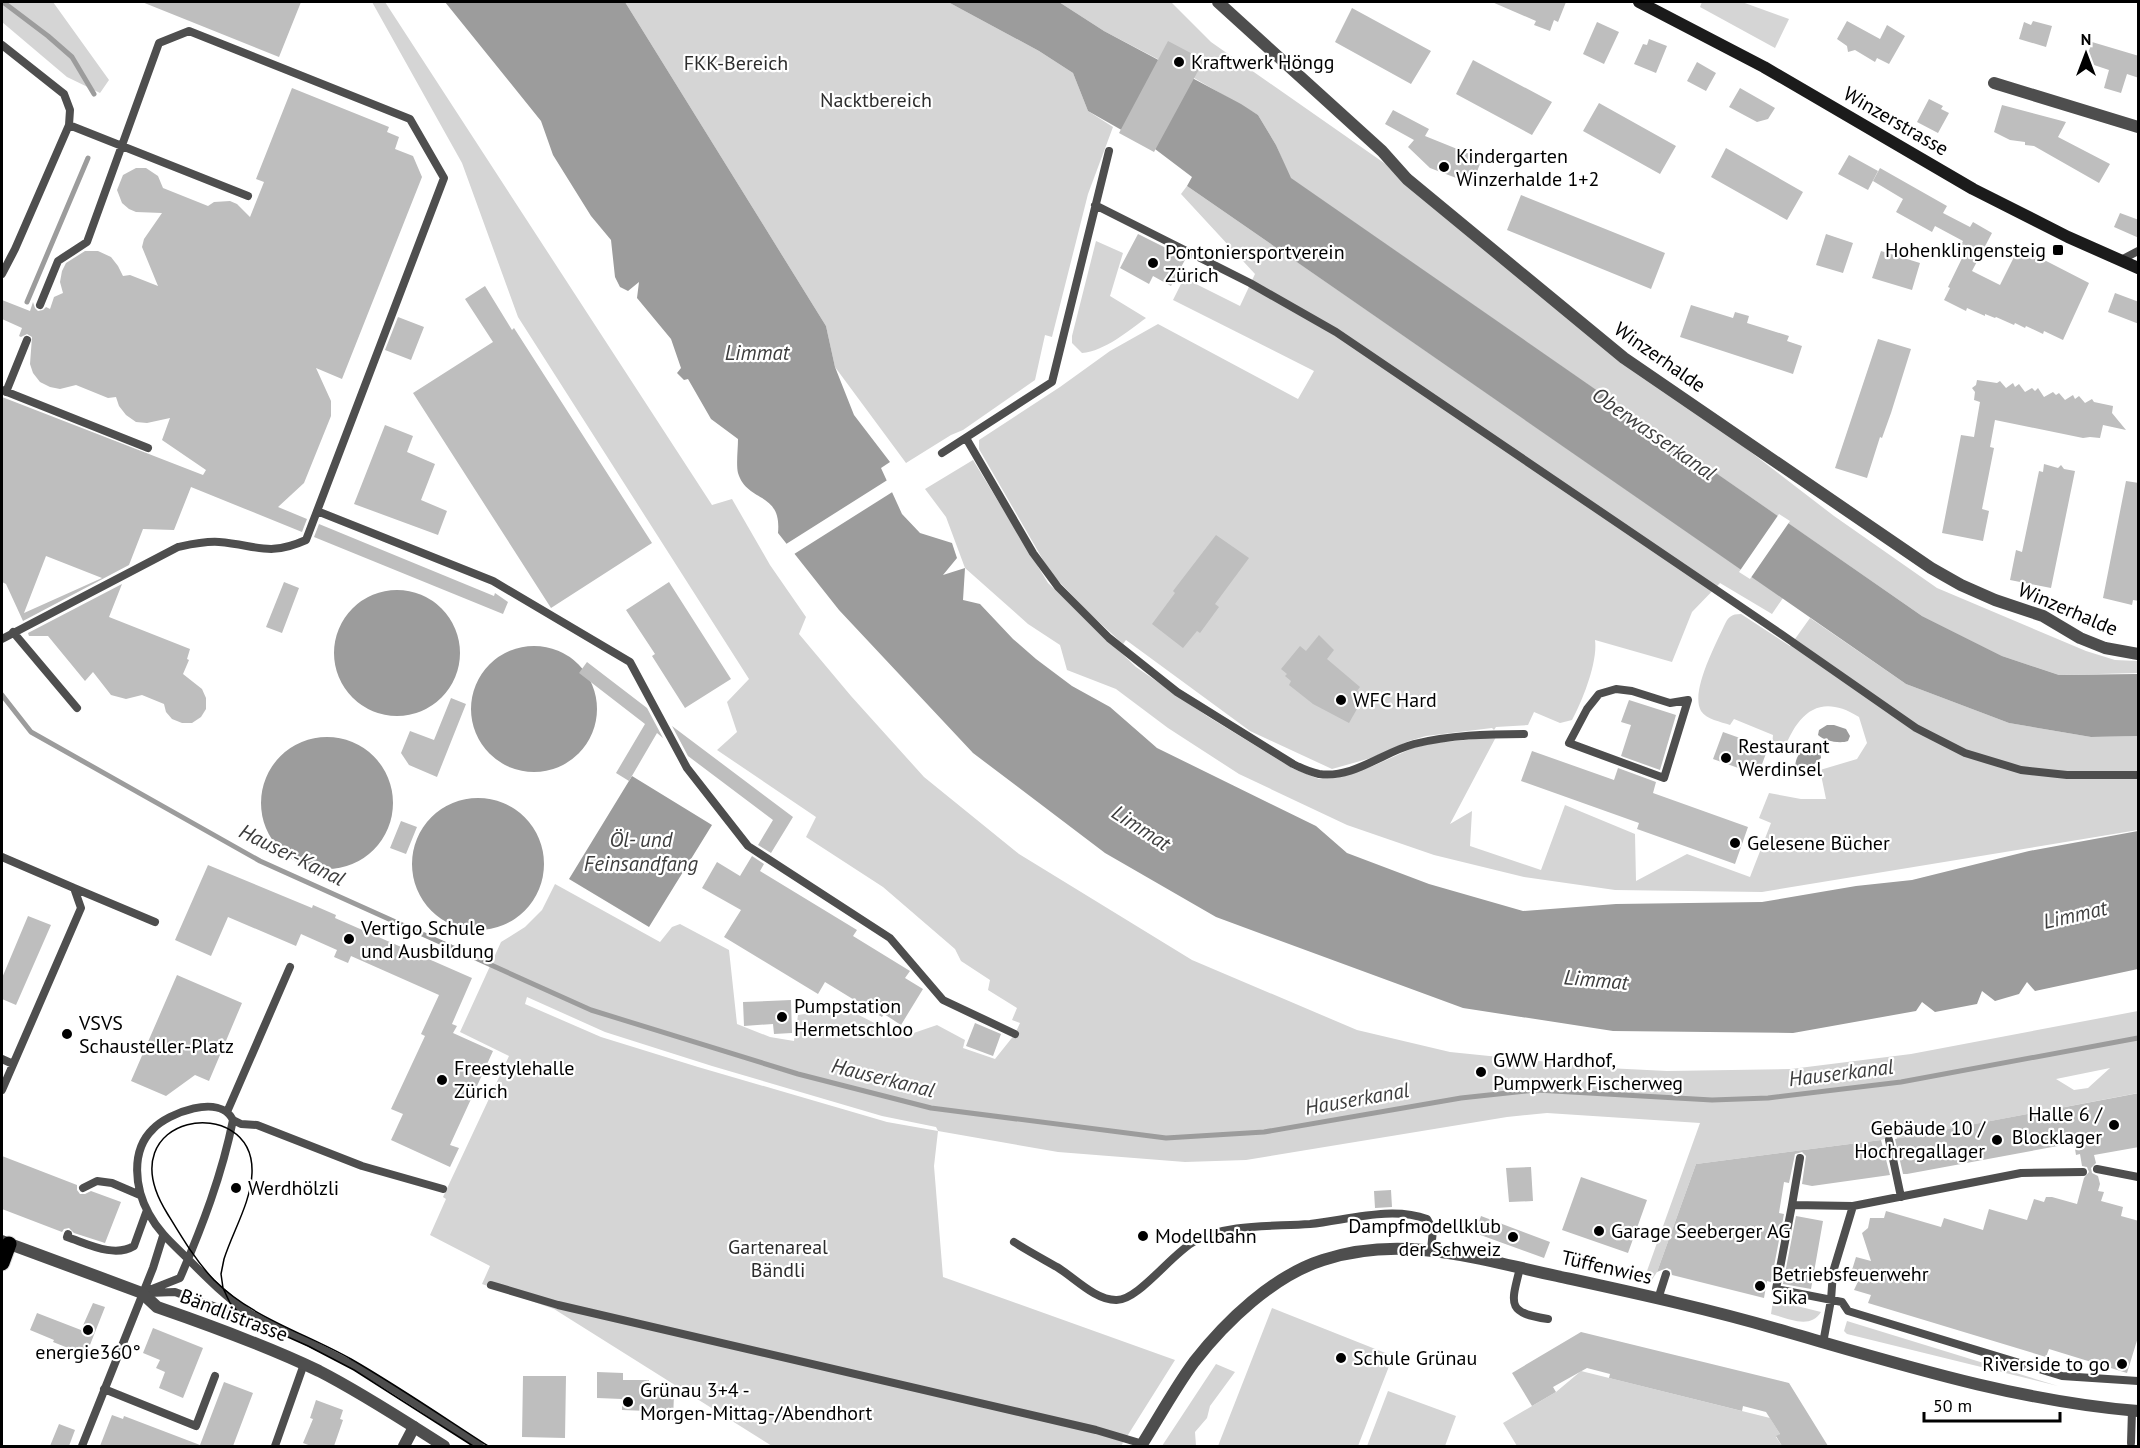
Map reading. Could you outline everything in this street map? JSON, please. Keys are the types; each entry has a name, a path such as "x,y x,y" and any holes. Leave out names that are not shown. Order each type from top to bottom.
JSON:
{"main road":[{"name":"Winzerstrasse","path":"1639,2 1764,66 1973,189 2068,237 2139,268"},
{"path":"2,1263 5,1242"}],"street":[{"name":"Winzerhalde","path":"1218,2 1382,152 1407,179 1624,358 1931,568 1995,600 2043,616 2088,642 2113,650 2139,654"},
{"path":"1994,83 2139,127"},
{"name":"Bändlistrasse","path":"5,1242 142,1293 158,1307 304,1364 355,1390 444,1446"},
{"name":"Tüffenwies","path":"1142,1445 1194,1362 1254,1299 1285,1276 1322,1260 1361,1251 1407,1247 1455,1253 1658,1299 1761,1324 1954,1378 2042,1398 2135,1410"},
{"path":"404,1446 414,1427"}],"lane":[{"path":"2,639 178,547 200,542 220,542 268,550 292,546 306,540 444,178 410,119 189,31 159,43 87,242 58,261 40,305"},
{"path":"2,45 64,94 70,110 69,125 2,274"},
{"path":"69,125 248,196"},
{"path":"942,453 1052,382 1108,151"},
{"path":"1095,205 1250,283 1336,332 1781,634 1916,729 1965,753 2021,770 2067,775 2139,775"},
{"path":"2121,260 2139,251"},
{"path":"27,340 4,391 148,448"},
{"path":"966,438 1033,553 1058,587 1109,638 1177,692 1293,764 1311,772 1328,774 1343,772 1369,763 1412,744 1469,735 1524,734"},
{"path":"317,511 493,581 630,662 687,768 748,846 890,938 943,1000 1015,1034"},
{"path":"13,632 77,708"},
{"path":"1616,689 1632,691 1670,703 1688,700 1664,778 1569,743 1587,710 1599,694 1616,689"},
{"path":"2,857 155,922"},
{"path":"2,1090 81,908 74,888"},
{"path":"227,1112 290,967"},
{"path":"2,1059 13,1064"},
{"path":"443,1189 362,1166 257,1125 241,1124 233,1120 227,1112 211,1107 181,1111 151,1130 139,1151 136,1176 140,1195 163,1236 250,1314 361,1370 480,1446"},
{"path":"142,1293 180,1278 225,1159 233,1120"},
{"path":"1889,1140 1901,1197"},
{"path":"1776,1289 1800,1158"},
{"path":"2097,1169 2139,1177"},
{"path":"1792,1205 1853,1206 2021,1173 2083,1172"},
{"path":"83,1188 97,1181 111,1183 140,1195"},
{"path":"1823,1343 1831,1300 1833,1272 1853,1206"},
{"path":"68,1234 67,1237 111,1251 127,1250 135,1246 147,1210"},
{"path":"1014,1242 1098,1294 1116,1300 1134,1295 1171,1259 1192,1243 1227,1230 1311,1224 1386,1214 1414,1214 1427,1219 1430,1224 1431,1250"},
{"path":"82,1446 163,1236"},
{"path":"1520,1268 1513,1297 1518,1311 1526,1316 1548,1319"},
{"path":"1658,1299 1666,1274"},
{"path":"491,1285 558,1305 1096,1430 1142,1445"},
{"path":"1766,1287 1842,1302 1848,1311 2062,1376 2139,1381"},
{"path":"142,1293 175,1292 216,1307 250,1314"},
{"path":"275,1446 304,1364"},
{"path":"104,1389 196,1426 214,1376"},
{"path":"2131,1443 2135,1410"}],"green space":[{"path":"2,2 53,2 109,80 100,93 67,77 2,22"},
{"name":"Gartenareal Bändli","path":"372,2 385,2 712,505 732,499 770,565 806,617 799,634 851,696 924,777 1019,854 1192,960 1357,1030 1450,1052 1607,1068 1667,1071 1791,1069 1911,1054 2138,1011 2138,1093 1901,1138 1898,1143 1895,1130 1887,1131 1888,1138 1881,1140 1696,1164 1657,1272 1649,1284 1643,1282 1700,1123 1547,1113 1507,1117 1246,1160 1185,1162 1058,1152 938,1131 934,1166 943,1277 1175,1360 1121,1446 772,1446 554,1309 482,1284 490,1266 430,1235 446,1199 443,1197 509,1056 460,1032 501,942 525,927 542,910 555,884 660,942 672,927 680,924 729,950 737,1024 770,1037 794,1041 798,1015 845,1008 902,1037 937,1025 965,1040 963,1048 995,1059 1015,1034 1020,1023 1012,1020 1017,1008 988,990 990,980 961,961 955,949 883,887 806,837 816,817 717,750 737,732 727,702 749,679 518,317 462,163","holes":["527,997 605,1032 882,1116 936,1127 938,1131 887,1122 601,1037 525,1004","2110,1068 2088,1088 2074,1090 2056,1079"]},
{"path":"625,2 948,2 1039,51 1073,73 1088,111 1113,127 1088,194 1052,337 1045,335 1035,380 963,430 906,463 835,367 826,326"},
{"path":"1059,2 1171,2 1211,42 1407,179 1542,292 1834,516 1937,588 2086,651 2115,660 2138,661 2138,673 2059,675 2002,656 1922,616 1290,178 1276,145 1258,115 1194,78 1104,31"},
{"path":"1702,2 1742,2 1789,19 1775,48 1700,7"},
{"path":"1187,186 1783,598 1772,614 1720,583 1692,612 1672,662 1595,640 1594,659 1589,680 1572,720 1560,723 1534,712 1528,725 1426,736 1371,758 1332,769 1250,731 1126,640 1123,644 1050,572 979,449 979,440 1110,351 1158,324 1298,399 1314,371 1173,300 1184,278 1240,306 1255,274 1181,194"},
{"path":"1096,241 1123,253 1110,296 1146,318 1099,349 1082,353 1072,343 1072,336"},
{"path":"973,460 1048,583 1136,667 1207,716 1292,768 1319,779 1337,778 1373,766 1413,748 1434,743 1496,737 1450,824 1472,811 1470,846 1541,870 1565,805 1635,834 1636,881 1687,854 1750,877 1771,823 1759,818 1769,793 1801,799 1826,799 1820,770 1857,759 1867,743 1859,717 1832,706 1810,711 1794,729 1782,755 1772,745 1773,735 1734,719 1730,725 1718,721 1701,711 1699,692 1705,668 1727,620 1732,615 1738,614 1790,646 1810,618 1906,684 2009,723 2091,737 2138,736 2138,830 1762,892 1615,890 1524,877 1434,855 1347,825 1239,774 1168,728 1116,689 1067,670 1060,645 1028,624 965,568 946,517 925,489"},
{"path":"1773,1300 1821,1312 1805,1322 1791,1320 1771,1314"},
{"path":"1272,1308 1393,1356 1358,1446 1218,1446"},
{"path":"1847,1321 2058,1386 1847,1334 1844,1331"},
{"path":"1216,1364 1235,1372 1210,1406 1207,1418 1195,1432 1196,1446 1162,1446"},
{"path":"1581,1371 1770,1418 1780,1434 1776,1437 1782,1446 1517,1446 1503,1423 1556,1392"},
{"path":"1388,1391 1456,1416 1445,1446 1367,1446"}],"water":[{"name":"Limmat","path":"445,2 625,2 826,326 835,367 854,415 890,462 881,468 902,514 920,533 952,543 957,558 943,575 965,568 963,600 980,604 1013,639 1036,659 1072,686 1110,707 1157,748 1316,826 1347,853 1429,884 1523,911 1616,904 1762,902 1856,886 1912,880 2029,851 2138,831 2138,969 2035,991 2027,982 2019,994 1995,1001 1982,991 1977,1004 1935,1012 1922,1002 1916,1011 1793,1033 1613,1031 1463,1008 1216,917 1105,853 973,753 839,610 778,533 775,510 742,482 737,469 738,439 711,419 688,379 684,380 677,373 681,368 671,339 637,298 639,282 628,291 620,287 615,277 611,240 591,216 553,155 541,121"},
{"name":"Oberwasserkanal","path":"948,2 1059,2 1104,31 1241,104 1258,115 1276,145 1291,178 1922,616 2002,656 2059,675 2138,674 2138,736 2091,737 2009,723 1906,684 1187,186 1192,177 1155,149 1088,111 1073,73 1039,51"},
{"path":"397,590 421,595 442,608 455,629 460,653 455,677 442,698 421,711 397,716 373,711 352,698 339,677 334,653 339,629 352,608 373,595"},
{"path":"534,646 558,650 579,664 593,685 597,709 593,733 579,754 558,768 534,772 510,768 489,754 475,733 471,709 475,685 489,664 510,650"},
{"path":"1827,725 1846,729 1850,736 1848,741 1837,742 1818,735 1819,730"},
{"path":"327,737 352,742 374,756 388,778 393,803 388,828 374,850 352,864 327,869 302,864 280,850 266,828 261,803 266,778 280,756 302,742"},
{"path":"1810,746 1820,749 1821,758 1803,774 1799,773 1795,767 1798,757"},
{"name":"Öl- und Feinsandfang","path":"632,776 712,825 649,927 569,879"},
{"path":"478,798 503,803 524,818 539,839 544,864 539,889 524,910 503,925 478,930 453,925 432,910 417,889 412,864 417,839 432,818 453,803"}],"pier":[{"path":"889,479 894,491 791,556 783,546"},
{"path":"1779,514 1790,521 1750,579 1739,572"}],"building":[{"path":"142,2 301,2 279,57"},
{"path":"1492,2 1566,2 1558,22 1554,20 1550,31 1534,25 1536,21"},
{"path":"1352,8 1431,51 1411,84 1335,42"},
{"path":"1847,21 1880,39 1887,25 1905,36 1889,64 1877,58 1875,62 1855,50 1848,52 1847,46 1837,39"},
{"path":"2033,21 2052,26 2046,47 2019,39 2024,22 2031,25"},
{"path":"1597,22 1619,32 1604,64 1583,54"},
{"path":"1649,39 1667,46 1656,73 1634,64 1643,44 1647,45"},
{"name":"Kraftwerk Höngg","path":"1168,41 1204,60 1154,152 1119,133"},
{"path":"2092,42 2139,56 2139,78 2127,74 2121,93 2104,88 2109,70 2085,62"},
{"path":"1473,60 1552,102 1532,135 1456,94"},
{"path":"1697,62 1716,73 1706,91 1687,81"},
{"path":"292,88 389,127 387,132 399,137 395,149 413,156 422,177 342,379 316,368 331,401 331,416 304,483 278,507 307,519 302,532 191,487 174,530 143,529 129,565 23,621 6,584 2,582 2,397 203,475 206,470 162,440 170,418 147,423 136,422 126,415 116,397 108,398 76,385 60,389 40,382 30,364 32,337 27,334 19,336 22,328 2,319 2,300 30,311 33,302 38,311 46,307 50,309 54,297 63,293 60,282 66,263 85,251 98,251 111,257 123,276 130,275 158,286 142,247 144,239 162,213 136,212 129,209 122,203 117,190 123,175 136,168 146,168 158,176 163,188 208,206 214,202 230,201 237,204 250,217 264,182 256,179","holes":["46,556 102,578 24,613"]},
{"path":"1740,88 1775,108 1768,119 1757,122 1729,107"},
{"path":"1929,99 1943,106 1941,109 1949,113 1938,133 1917,122"},
{"path":"1599,103 1676,146 1660,174 1583,131"},
{"path":"2002,105 2066,122 2058,137 2110,164 2099,183 2034,146 2010,140 1994,132"},
{"path":"1393,110 1429,129 1425,136 1482,159 1472,184 1430,168 1408,147 1414,140 1385,124"},
{"path":"1726,148 1803,192 1787,220 1711,177"},
{"path":"1849,155 1878,171 1868,190 1838,174"},
{"path":"1880,168 1947,206 1943,213 1970,227 1973,222 1992,233 1972,271 2000,285 2019,247 2089,283 2063,340 2044,331 2043,334 2026,326 2025,328 2015,323 2014,325 1967,308 1966,311 1944,300 1966,250 1960,247 1963,241 1935,226 1932,232 1896,212 1903,199 1873,181"},
{"path":"1521,195 1665,253 1651,289 1507,230"},
{"path":"2120,213 2139,220 2139,238 2114,227"},
{"name":"Pontoniersportverein Zürich","path":"1138,234 1186,258 1171,286 1153,276 1149,284 1120,268"},
{"path":"1826,234 1853,243 1843,273 1816,265"},
{"path":"1881,251 1920,263 1912,290 1872,278"},
{"path":"485,286 652,543 551,608 413,393 493,342 465,299"},
{"path":"2115,293 2139,302 2139,324 2108,312"},
{"path":"1691,305 1733,318 1735,312 1749,316 1747,323 1789,336 1787,341 1802,346 1793,374 1680,337"},
{"path":"398,317 424,327 411,360 385,350"},
{"path":"1878,339 1911,349 1867,478 1835,468"},
{"path":"1977,380 1997,383 2000,381 2006,388 2013,383 2015,387 2019,384 2025,392 2032,388 2035,391 2038,388 2044,397 2053,392 2056,395 2059,393 2065,400 2073,395 2075,399 2079,396 2085,403 2092,399 2094,402 2113,406 2112,413 2126,430 2103,425 2100,438 2083,438 1995,420 1990,447 1994,448 1982,509 1989,511 1983,541 1942,533 1961,435 1974,437 1980,402 1974,400 1975,392 1972,388 1976,385"},
{"path":"385,425 413,436 407,452 435,464 421,500 447,511 438,535 354,504"},
{"path":"2044,464 2058,468 2061,465 2064,469 2075,471 2051,588 2010,580 2016,550 2022,552 2039,471 2043,472"},
{"path":"2126,481 2139,483 2139,601 2133,600 2132,605 2103,598"},
{"path":"319,524 494,596 495,593 508,602 503,614 314,537"},
{"path":"1216,535 1249,558 1215,604 1219,607 1200,633 1197,631 1183,648 1152,624 1175,593 1173,591"},
{"path":"284,582 299,588 282,633 266,627"},
{"path":"669,582 731,679 685,708 652,656 655,654 626,610"},
{"path":"122,584 109,617 190,649 187,659 189,660 183,674 202,689 206,698 206,709 201,717 192,723 182,723 172,719 166,712 164,704 142,695 126,699 111,695 93,672 85,681 48,636 29,636 28,633"},
{"path":"1319,635 1334,650 1327,659 1360,687 1357,691 1365,695 1349,723 1313,704 1289,685 1291,681 1281,669 1300,646 1306,651"},
{"path":"587,662 647,708 663,738 657,733 629,781 616,773 645,724 579,673"},
{"path":"451,698 466,704 437,777 409,765 401,753 410,731 434,740"},
{"path":"1629,700 1676,715 1660,770 1621,756 1631,725 1621,722"},
{"path":"672,726 793,817 771,853 758,845 773,820 688,756"},
{"path":"1723,732 1768,748 1758,775 1713,759"},
{"path":"1532,751 1614,780 1618,768 1656,782 1653,793 1748,827 1735,864 1637,829 1639,823 1521,781"},
{"path":"401,821 417,827 406,854 390,848"},
{"path":"752,856 764,864 760,871 857,930 853,936 910,971 905,978 923,989 901,1025 884,1014 882,1017 825,982 818,994 724,937 741,910 702,888 717,862 740,876"},
{"path":"208,865 312,908 313,905 336,915 335,918 472,978 452,1024 457,1026 453,1033 493,1051 450,1145 459,1148 450,1167 391,1140 403,1114 391,1109 425,1036 421,1034 439,995 351,956 348,963 334,957 337,950 301,934 296,946 228,917 211,956 175,940"},
{"path":"28,916 51,925 16,1005 2,999 2,978"},
{"path":"177,975 242,1003 209,1081 195,1075 166,1096 131,1081"},
{"path":"791,1000 792,1033 774,1034 773,1024 744,1026 743,1002"},
{"path":"975,1023 1001,1034 993,1056 966,1046"},
{"path":"2139,1093 2139,1147 2094,1155 2096,1163 2091,1168 2092,1173 2098,1176 2100,1184 2098,1191 2104,1192 2101,1201 2123,1207 2121,1216 2139,1221 2139,1334 2127,1373 2049,1349 2046,1357 1868,1303 1871,1295 1854,1290 1862,1273 1852,1270 1856,1257 1871,1261 1862,1233 1868,1228 1870,1218 1884,1218 1886,1211 1941,1227 1944,1218 1983,1230 1989,1209 2027,1220 2034,1199 2044,1202 2046,1197 2052,1197 2077,1204 2084,1178 2089,1172 2087,1167 2082,1166 2080,1154 2076,1155 2074,1143 1903,1174 1895,1139"},
{"path":"1881,1140 1890,1175 1812,1186 1802,1184 1806,1156 1802,1152 1795,1154 1789,1183 1784,1182 1779,1213 1784,1214 1771,1282 1767,1281 1764,1298 1672,1275 1671,1270 1667,1268 1657,1272 1696,1164"},
{"path":"2,1156 77,1185 80,1194 91,1191 121,1202 105,1243 74,1233 69,1228 62,1232 2,1209"},
{"path":"1531,1167 1533,1201 1509,1202 1506,1168"},
{"path":"1581,1177 1647,1200 1628,1253 1562,1230"},
{"path":"1391,1190 1392,1207 1375,1208 1374,1191"},
{"name":"Dampfmodellklub der Schweiz","path":"1481,1216 1550,1242 1544,1258 1475,1233"},
{"path":"1796,1216 1823,1221 1811,1289 1783,1284"},
{"path":"93,1303 105,1307 86,1355 30,1330 37,1313 81,1330"},
{"path":"153,1328 203,1348 183,1398 159,1388 165,1372 156,1368 160,1360 143,1353"},
{"path":"1581,1332 1789,1383 1828,1446 1782,1446 1776,1436 1780,1434 1766,1412 1743,1406 1742,1411 1609,1378 1610,1374 1587,1368 1553,1387 1556,1392 1532,1406 1512,1373"},
{"path":"597,1372 623,1373 623,1380 649,1380 649,1394 674,1394 673,1420 648,1420 648,1411 622,1410 622,1399 597,1398"},
{"path":"523,1376 566,1376 565,1438 522,1437"},
{"path":"224,1382 253,1393 233,1446 100,1446 112,1415 123,1419 124,1416 200,1445"},
{"path":"316,1400 343,1410 340,1419 343,1420 334,1446 311,1446 303,1443 313,1419 310,1418"},
{"path":"59,1424 75,1430 69,1446 50,1446"}],"waterway":[{"name":"Hauser-Kanal","path":"3,2 72,57 94,94"},
{"name":"Hauser-Kanal","path":"27,302 88,158"},
{"name":"Hauserkanal","path":"2,695 31,732 260,861 591,1010 798,1074 931,1108 1166,1138 1264,1132 1461,1098 1536,1090 1712,1100 1768,1098 1901,1082 2138,1038"}],"tram line":[{"path":"473,1446 354,1370 239,1313 230,1303 223,1288 221,1274 224,1259 245,1206 251,1184 252,1173 247,1147 231,1131 210,1123 187,1125 167,1135 155,1153 153,1179 167,1213 194,1256 214,1280 229,1293 245,1305 351,1359 488,1446"}],"place":[{"name":"Kraftwerk Höngg","path":"1179,62"},
{"name":"Kindergarten Winzerhalde 1+2","path":"1444,167"},
{"name":"Hohenklingensteig","path":"2058,250"},
{"name":"Pontoniersportverein Zürich","path":"1153,263"},
{"name":"WFC Hard","path":"1341,700"},
{"name":"Restaurant Werdinsel","path":"1726,758"},
{"name":"Gelesene Bücher","path":"1735,843"},
{"name":"Vertigo Schule und Ausbildung","path":"349,939"},
{"name":"Pumpstation Hermetschloo","path":"782,1017"},
{"name":"VSVS Schausteller-Platz","path":"67,1034"},
{"name":"GWW Hardhof, Pumpwerk Fischerweg","path":"1481,1072"},
{"name":"Freestylehalle Zürich","path":"442,1080"},
{"name":"Halle 6 / Blocklager","path":"2114,1125"},
{"name":"Gebäude 10 / Hochregallager","path":"1997,1140"},
{"name":"Werdhölzli","path":"236,1188"},
{"name":"Garage Seeberger AG","path":"1599,1231"},
{"name":"Modellbahn","path":"1143,1236"},
{"name":"Dampfmodellklub der Schweiz","path":"1513,1237"},
{"name":"Betriebsfeuerwehr Sika","path":"1760,1286"},
{"name":"energie360°","path":"88,1330"},
{"name":"Schule Grünau","path":"1341,1358"},
{"name":"Riverside to go","path":"2122,1364"},
{"name":"Grünau 3+4 - Morgen-Mittag-/Abendhort","path":"628,1402"}],"park label":[{"name":"FKK-Bereich","path":"736,63"},
{"name":"Nacktbereich","path":"876,100"}]}
